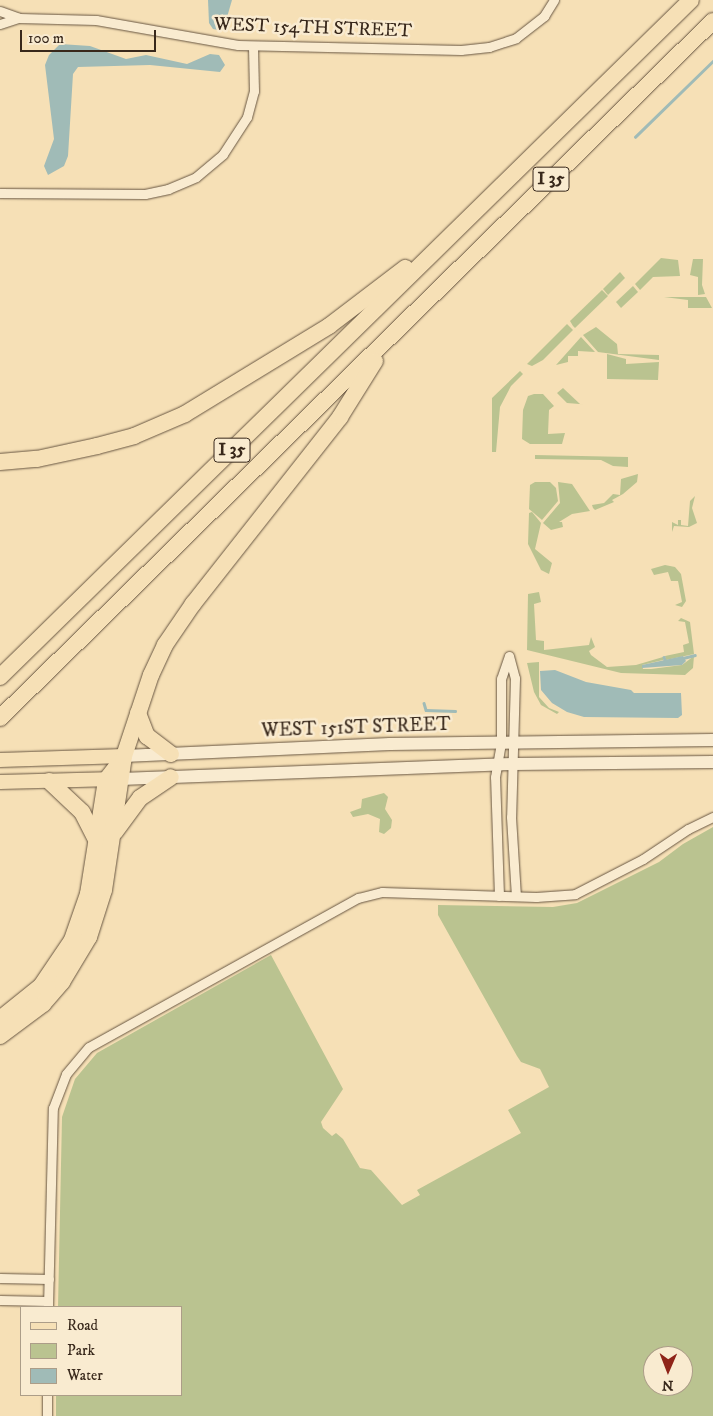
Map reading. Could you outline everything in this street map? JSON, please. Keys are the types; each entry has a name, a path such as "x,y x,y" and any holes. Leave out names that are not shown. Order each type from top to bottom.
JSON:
{"highway":[{"name":"I 35","path":"0,677 691,0"},
{"name":"I 35","path":"0,718 713,20"},
{"path":"0,462 37,459 97,446 134,436 185,414 329,326 464,222"},
{"path":"0,1019 40,986 72,940 86,903 97,842 114,779 124,756 151,675 179,623 340,417 390,338"},
{"path":"138,713 147,736 171,754"},
{"path":"112,836 140,798 170,777"},
{"path":"0,1036 43,1004 79,958 98,913 112,836 114,779"},
{"path":"49,781 82,812 97,842"}],"main road":[{"name":"WEST 151ST STREET","path":"0,760 501,742 713,740"},
{"path":"0,782 496,764 713,762"}],"street":[{"name":"WEST 154TH STREET","path":"0,11 19,18 125,24 201,40 254,46 461,50 489,47 516,38 534,25 554,0"},
{"name":"WEST 154TH STREET","path":"0,24 19,18"},
{"path":"0,193 144,194 168,189 196,177 223,154 247,117 254,91 254,46"},
{"path":"500,896 495,834 496,764 501,742 500,679 509,656 515,678 515,743 511,817 516,896"},
{"path":"0,1300 48,1304 53,1108 66,1074 89,1047 358,898 382,892 553,897 586,890 713,817"},
{"path":"0,1278 49,1279"},
{"path":"48,1396 48,1416"}],"green space":[{"path":"661,258 678,260 680,276 653,277 640,290 635,284"},
{"path":"693,259 703,259 702,285 705,294 698,295 698,277 690,275"},
{"path":"620,272 625,278 608,295 603,289"},
{"path":"633,286 638,292 621,308 616,302"},
{"path":"602,290 608,296 575,328 570,321"},
{"path":"664,297 706,297 712,308 688,308 688,300"},
{"path":"567,324 573,330 543,360 532,366 527,364"},
{"path":"596,327 617,344 618,354 659,355 659,360 598,352 583,335"},
{"path":"581,337 595,352 578,351 578,356 568,356 568,362 556,365"},
{"path":"607,354 626,359 626,364 659,362 658,380 607,379"},
{"path":"520,371 523,374 511,386 500,407 496,452 492,452 492,398"},
{"path":"563,388 580,404 592,405 567,403 557,393"},
{"path":"543,394 554,406 549,410 548,434 565,433 562,444 530,444 522,439 523,410 528,396"},
{"path":"535,455 628,457 628,467 613,466 601,460 535,459"},
{"path":"638,474 637,482 623,494 612,500 614,502 595,510 593,508 592,505 604,503 613,494 620,495 621,479"},
{"path":"535,482 550,482 556,488 558,501 542,520 529,509 530,485"},
{"path":"558,482 572,484 590,511 572,514 559,522 562,522 563,527 551,530 543,523 560,503"},
{"path":"695,496 692,508 697,523 689,527 674,526 672,532 672,522 678,525 678,520 681,520 681,525 688,526 690,501"},
{"path":"532,512 541,523 535,549 552,563 549,574 541,570 528,544 529,513"},
{"path":"665,565 675,567 681,574 686,601 682,607 675,605 682,602 678,581 671,581 668,572 654,575 651,569"},
{"path":"539,592 541,602 534,604 536,640 544,641 544,650 589,645 591,637 595,647 589,651 591,655 607,667 636,665 663,657 663,660 642,665 643,669 651,669 682,665 694,656 693,668 685,675 621,673 527,650 528,594"},
{"path":"681,618 690,622 694,654 666,660 665,656 684,652 683,645 689,643 685,622 678,621"},
{"path":"539,662 539,697 549,708 559,712 557,714 541,705 534,692 527,663"},
{"path":"384,793 388,797 385,809 392,820 391,828 384,834 379,832 380,819 368,814 353,817 350,812 361,808 362,799"},
{"path":"713,827 713,1416 56,1416 56,1396 182,1396 182,1306 58,1306 62,1117 75,1079 97,1053 271,955 343,1089 321,1122 323,1128 332,1136 336,1133 343,1139 360,1168 371,1170 402,1205 420,1195 417,1190 521,1133 508,1110 549,1087 540,1069 521,1062 517,1056 438,915 438,905 553,907 577,903 659,862 683,844"}],"water":[{"path":"208,0 232,0 223,31 213,29 209,23"},
{"path":"60,44 90,46 126,59 146,55 187,64 210,54 219,55 225,65 220,72 150,65 78,67 73,74 68,156 64,166 48,175 44,166 54,139 45,65 49,55"},
{"path":"683,656 686,661 682,665 642,668 642,665"},
{"path":"555,670 586,682 631,690 634,693 681,693 682,715 678,718 584,717 567,712 552,703 541,690 540,671"}],"waterway":[{"path":"635,137 713,61"},
{"path":"683,658 695,655"},
{"path":"424,703 426,710 455,711"}]}
